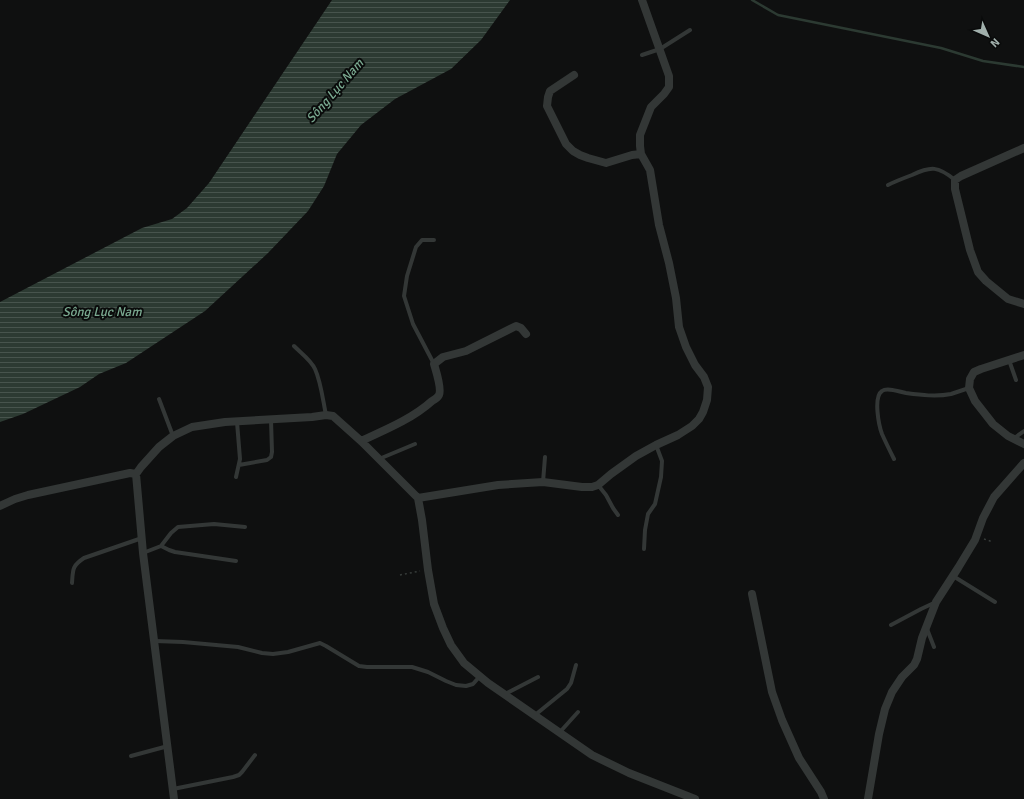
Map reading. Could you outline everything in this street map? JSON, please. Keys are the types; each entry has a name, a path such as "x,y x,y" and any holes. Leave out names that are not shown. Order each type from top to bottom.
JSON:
{"street":[{"path":"418,498 498,485 543,482 592,487 598,485 636,456 678,435 692,426 703,412 707,400 708,387 704,377 695,365 686,347 679,327 676,298 659,225 650,170 641,154 640,135 651,107 669,87 669,76 642,0"},
{"path":"574,75 550,91 548,97 547,106 566,144 580,155 606,163 632,155 641,154"},
{"path":"1024,148 955,180 955,189 970,250 978,272 986,281 1008,299 1024,304"},
{"path":"361,441 394,426 415,414 440,394 434,364 443,357 466,351 516,326 521,328 526,334"},
{"path":"1024,355 974,372 970,379 969,388 976,401 993,424 1013,439 1024,444"},
{"path":"174,799 143,553 136,474 159,447 173,436 192,427 225,422 326,415 333,416 361,441 418,498 434,604 451,645 464,663 488,683 592,755 629,773 695,799"},
{"path":"868,799 879,734 885,709 892,692 902,677 914,665 922,638 936,602 954,576 975,540 982,518 994,497 1024,463"},
{"path":"0,506 28,495 130,472 136,474"},
{"path":"752,594 772,692 782,720 799,758 824,799"}],"lane":[{"path":"642,55 660,49 690,30"},
{"path":"888,185 925,169 935,169 947,173 955,180"},
{"path":"434,240 422,240 416,247 407,276 404,296 413,324 434,364"},
{"path":"294,346 309,360 315,369 326,415"},
{"path":"1009,360 1016,380"},
{"path":"894,460 882,433 877,409 878,395 881,391 885,389 932,396 951,394 969,388"},
{"path":"159,399 173,436"},
{"path":"239,465 267,460 271,457 271,420"},
{"path":"236,477 240,459 237,421"},
{"path":"1013,439 1024,431"},
{"path":"378,459 415,444"},
{"path":"644,549 648,514 655,504 661,477 662,461 656,445"},
{"path":"543,482 545,457"},
{"path":"598,485 618,515"},
{"path":"143,553 161,546 171,533 178,527 214,524 245,526"},
{"path":"72,583 74,568 77,563 84,558 142,538"},
{"path":"161,546 175,552 236,561"},
{"path":"954,576 995,602"},
{"path":"891,625 936,602"},
{"path":"926,627 934,647"},
{"path":"155,641 238,647 273,654 288,652 320,643 359,666 412,667 428,672 456,685 466,686 473,684 480,676"},
{"path":"534,715 567,689 571,683 576,666"},
{"path":"505,694 538,677"},
{"path":"560,732 578,712"},
{"path":"130,756 168,746"},
{"path":"173,789 239,775 255,755"}],"path":[{"path":"400,575 428,570"}],"water":[{"name":"Sông Lục Nam","path":"332,0 510,0 481,40 451,69 395,99 361,125 337,154 324,186 308,211 268,253 205,311 126,363 99,374 80,387 23,414 0,422 0,302 142,228 172,219 187,208 209,183"}],"waterway":[{"path":"752,0 778,15 941,48 983,61 1024,67"}]}
